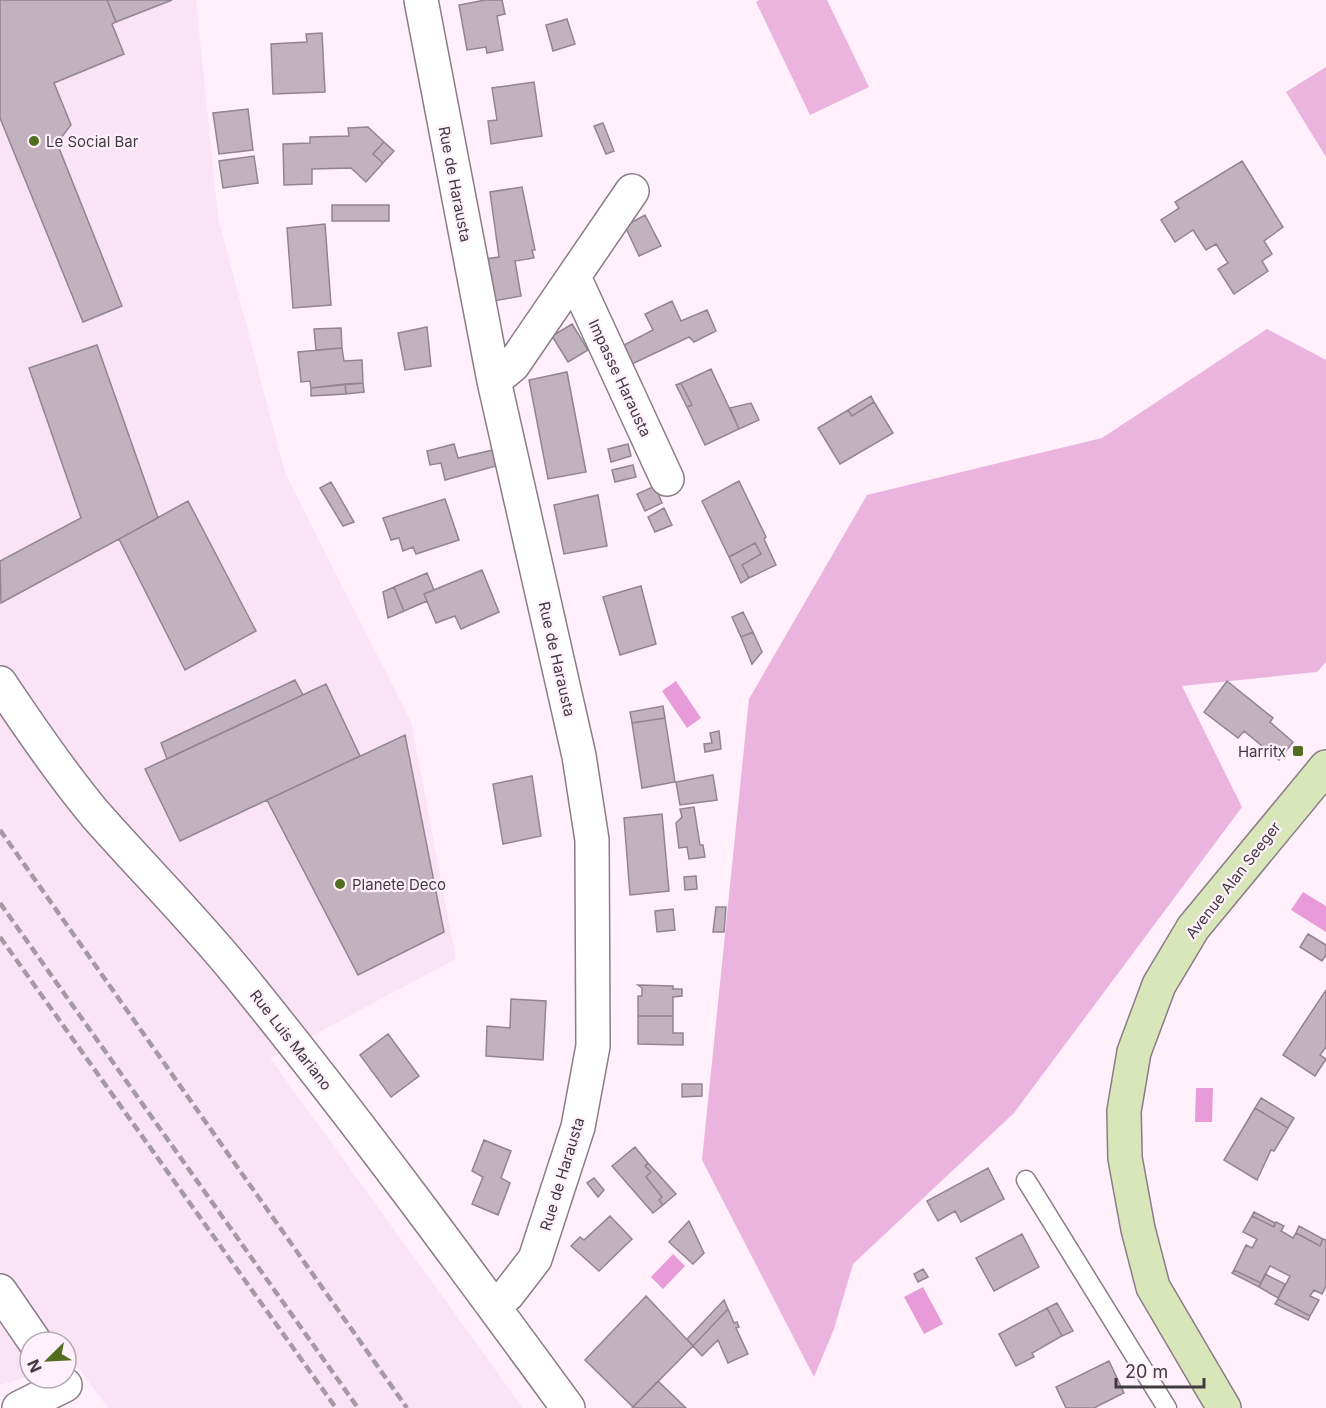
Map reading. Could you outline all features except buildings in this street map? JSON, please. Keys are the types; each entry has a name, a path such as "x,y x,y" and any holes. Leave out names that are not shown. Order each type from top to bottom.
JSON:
{"main road":[{"name":"Avenue Alan Seeger","path":"1224,1408 1154,1287 1138,1229 1127,1170 1124,1111 1134,1052 1159,985 1193,928 1326,767"}],"street":[{"name":"Rue de Harausta","path":"420,0 494,381 579,756 592,840 593,1046 578,1127 535,1259 508,1294 495,1306"},
{"path":"494,381 513,365 632,191"},
{"name":"Impasse Harausta","path":"574,277 667,479"},
{"name":"Rue Luis Mariano","path":"0,683 48,756 96,815 176,900 249,986 495,1306 568,1408"},
{"path":"0,1291 27,1330"},
{"path":"19,1408 69,1390"}],"lane":[{"path":"1026,1180 1167,1408"}],"shaded area":[{"path":"0,0 196,0 218,217 285,473 411,722 456,959 270,1058 523,1408 108,1408 78,1367 78,1330 18,1330 18,1380 0,1385"},
{"path":"759,0 827,0 869,87 810,115 756,2"},
{"path":"1326,67 1326,157 1286,92"},
{"path":"1267,329 1326,360 1326,662 1317,672 1182,686 1242,807 1014,1113 853,1264 834,1329 814,1377 702,1160 749,699 867,495 1102,438"},
{"path":"676,681 701,718 687,728 662,691"},
{"path":"1303,892 1326,906 1326,932 1291,910"},
{"path":"1196,1088 1213,1088 1212,1122 1195,1122"},
{"path":"673,1254 685,1266 663,1289 651,1277"},
{"path":"923,1287 943,1324 924,1334 904,1297"}],"railway":[{"path":"0,830 407,1408"},
{"path":"0,903 358,1408"},
{"path":"0,937 336,1408"}],"place":[{"name":"Le Social Bar","path":"34,141"},
{"name":"Harritx","path":"1298,751"},
{"name":"Planete Deco","path":"340,884"}]}
